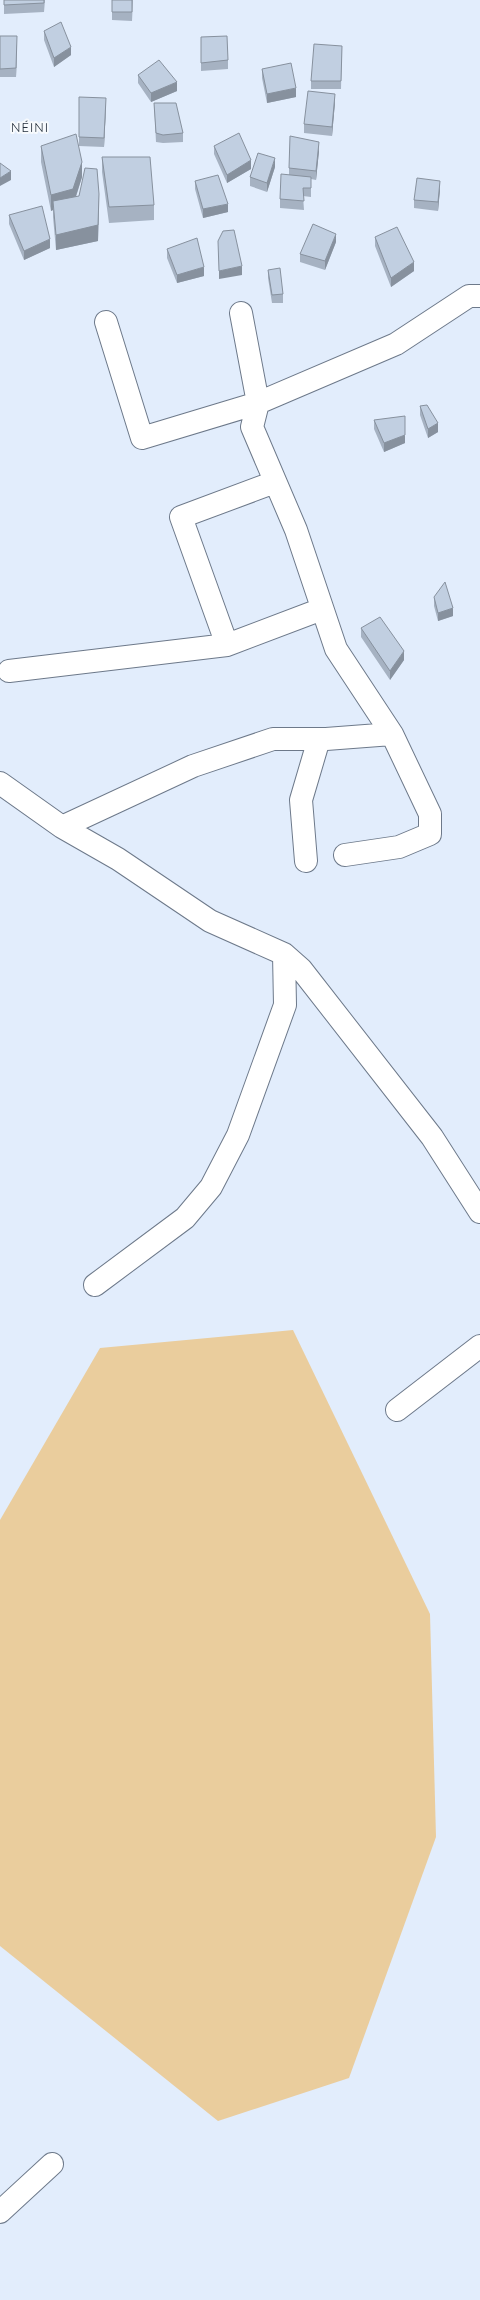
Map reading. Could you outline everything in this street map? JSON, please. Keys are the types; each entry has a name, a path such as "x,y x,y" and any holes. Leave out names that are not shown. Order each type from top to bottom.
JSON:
{"street":[{"path":"106,322 142,438 258,403 396,344 469,296 480,296"},
{"path":"241,313 258,403 252,427 296,530 336,649 392,734 430,814 430,834 398,847 345,855"},
{"path":"227,645 180,517 275,482"},
{"path":"10,671 227,645 322,609"},
{"path":"62,827 200,764 273,739 319,739 392,734"},
{"path":"306,861 301,800 319,739"},
{"path":"0,782 62,827 118,859 210,921 284,954 301,969 432,1136 480,1212"},
{"path":"95,1285 185,1218 211,1187 238,1135 285,1005 284,954"},
{"path":"397,1410 480,1346"},
{"path":"0,2212 52,2164"}],"shaded area":[{"path":"293,1330 430,1614 436,1837 349,2078 218,2121 0,1946 0,1520 100,1348"}],"building":[{"path":"4,0 44,0 44,3 4,5"},
{"path":"112,0 132,0 132,12 112,12"},
{"path":"61,22 71,47 54,58 44,31"},
{"path":"0,36 17,36 16,68 0,69"},
{"path":"227,36 228,60 201,63 201,37"},
{"path":"314,44 342,46 341,81 311,81"},
{"path":"159,60 177,82 151,93 138,75"},
{"path":"291,63 296,88 267,94 262,69"},
{"path":"308,91 335,94 332,127 304,124"},
{"path":"79,97 106,98 104,138 79,137"},
{"path":"154,103 176,103 183,133 163,135 156,133"},
{"path":"239,133 251,160 227,175 214,146"},
{"path":"76,134 82,162 73,189 51,195 41,146"},
{"path":"290,136 319,142 316,171 289,168"},
{"path":"258,153 275,158 267,183 250,177"},
{"path":"102,157 150,157 154,205 109,207"},
{"path":"0,163 11,171 0,178"},
{"path":"85,168 97,169 99,194 98,225 56,235 53,201 79,196"},
{"path":"281,174 311,177 311,188 303,188 304,201 280,199"},
{"path":"218,175 228,204 203,209 195,181"},
{"path":"417,178 440,181 438,202 414,200"},
{"path":"42,206 50,239 24,251 9,215"},
{"path":"313,224 336,234 325,261 300,254"},
{"path":"397,227 414,262 391,278 375,237"},
{"path":"234,230 242,266 219,271 218,241 223,231"},
{"path":"197,238 204,267 177,275 167,249"},
{"path":"280,268 283,294 272,295 268,270"},
{"path":"427,405 438,423 428,429 420,406"},
{"path":"405,416 405,435 384,443 374,420"},
{"path":"445,582 453,608 438,613 434,597"},
{"path":"380,617 404,651 390,671 361,628"}],"district":[{"name":"NÉINI","path":"30,127"}]}
